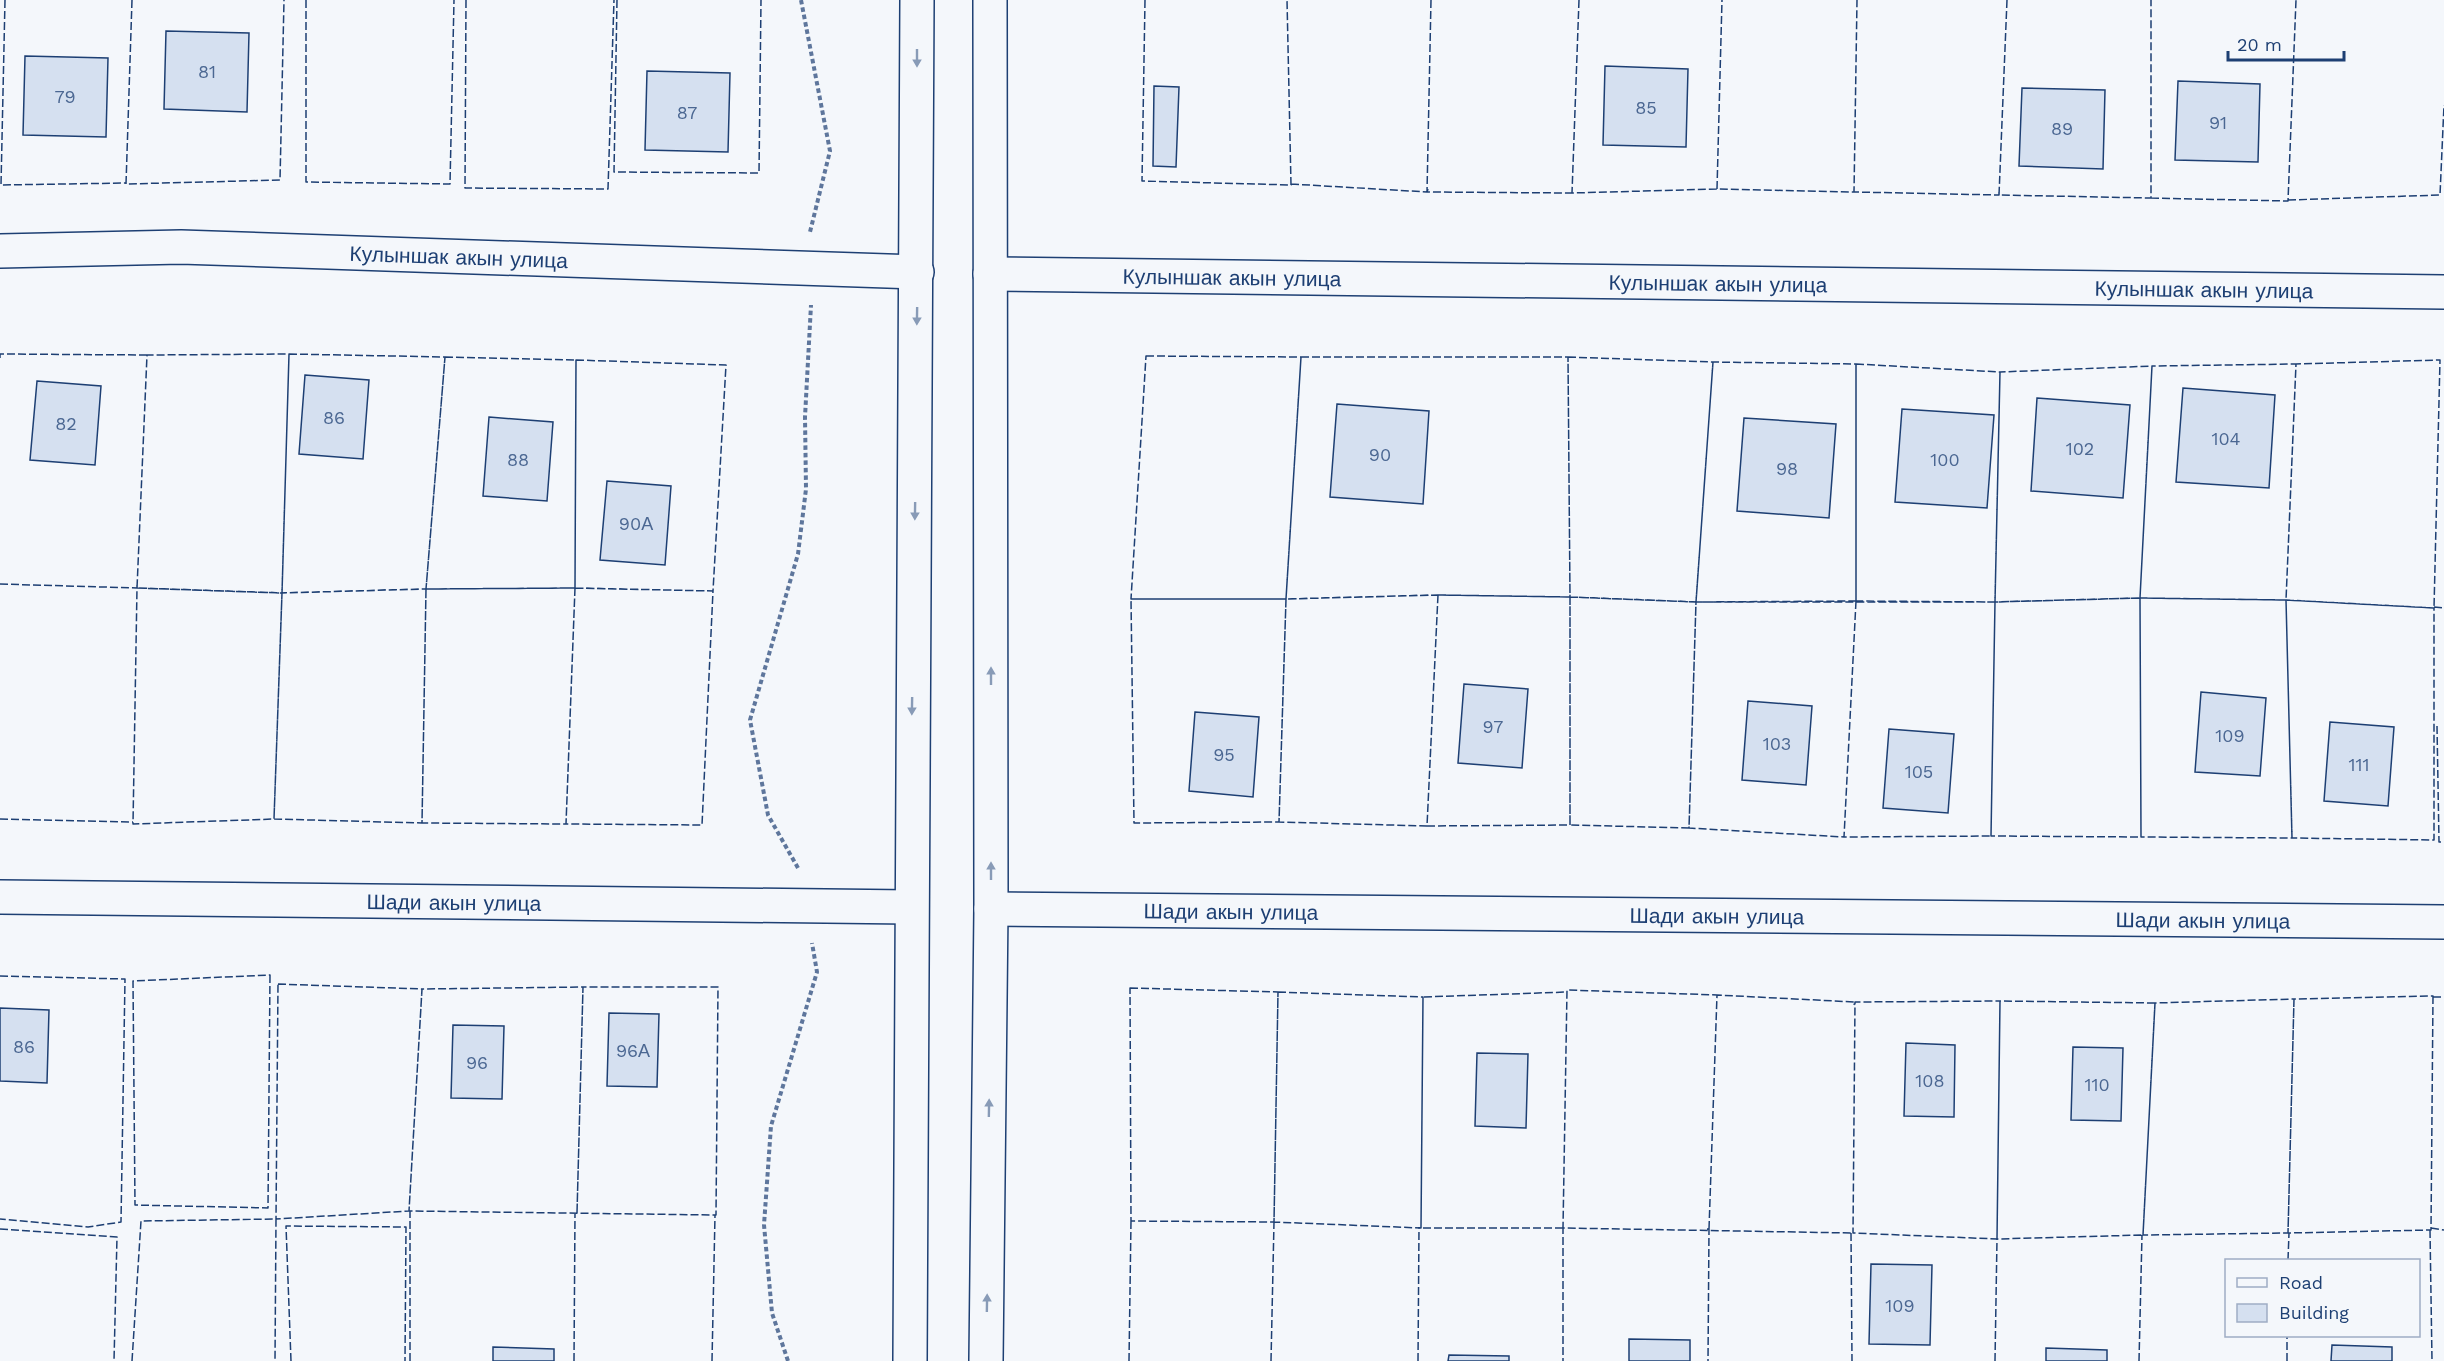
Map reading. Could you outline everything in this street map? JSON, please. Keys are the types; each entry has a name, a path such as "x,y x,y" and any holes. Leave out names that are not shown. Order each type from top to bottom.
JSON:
{"street":[{"path":"909,1361 917,0"},
{"path":"986,1361 991,909 990,0"},
{"name":"Кулыншак акын улица","path":"0,251 181,247 917,272"},
{"name":"Кулыншак акын улица","path":"990,274 2444,292"},
{"name":"Шади акын улица","path":"0,897 910,907"},
{"name":"Шади акын улица","path":"991,909 2444,922"}],"path":[{"path":"788,1361 772,1313 764,1225 771,1126 816,972 804,878 768,815 750,720 798,554 806,489 805,417 812,321 807,244 830,151 801,0"}],"building":[{"path":"166,31 249,33 247,112 164,109"},
{"path":"25,56 108,58 106,137 23,135"},
{"path":"1605,66 1688,69 1686,147 1603,145"},
{"path":"647,71 730,73 728,152 645,150"},
{"path":"2178,81 2260,84 2258,162 2175,160"},
{"path":"1154,86 1179,87 1176,167 1153,166"},
{"path":"2022,88 2105,90 2103,169 2019,166"},
{"path":"305,375 369,380 363,459 299,454"},
{"path":"37,381 101,386 95,465 30,460"},
{"path":"2183,388 2275,395 2269,488 2176,482"},
{"path":"2037,398 2130,405 2123,498 2031,491"},
{"path":"1337,404 1429,411 1423,504 1330,497"},
{"path":"1902,409 1994,415 1987,508 1895,502"},
{"path":"489,417 553,422 547,501 483,496"},
{"path":"1744,418 1836,424 1829,518 1737,511"},
{"path":"607,481 671,486 665,565 600,560"},
{"path":"1464,684 1528,689 1522,768 1458,763"},
{"path":"2201,692 2266,698 2260,776 2195,772"},
{"path":"1748,701 1812,706 1806,785 1742,780"},
{"path":"1195,712 1259,717 1253,797 1189,791"},
{"path":"2330,722 2394,727 2388,806 2324,801"},
{"path":"1889,729 1954,734 1948,813 1883,808"},
{"path":"0,1008 49,1010 47,1083 0,1081"},
{"path":"609,1013 659,1014 657,1087 607,1086"},
{"path":"453,1025 504,1026 502,1099 451,1098"},
{"path":"1906,1043 1955,1045 1954,1117 1904,1116"},
{"path":"2073,1047 2123,1048 2121,1121 2071,1120"},
{"path":"1477,1053 1528,1054 1526,1128 1475,1126"},
{"path":"1871,1264 1932,1265 1930,1345 1869,1344"},
{"path":"1629,1339 1690,1340 1690,1361 1629,1361"},
{"path":"2332,1345 2392,1347 2392,1361 2331,1361"},
{"path":"493,1347 554,1349 554,1361 493,1361"},
{"path":"2046,1348 2107,1350 2107,1361 2046,1361"},
{"path":"1449,1355 1509,1356 1509,1361 1448,1361"}],"fence":[{"path":"5,0 1,185 126,183"},
{"path":"132,0 126,184 280,180 284,0"},
{"path":"306,0 306,182 450,184 454,0"},
{"path":"466,0 465,188 608,189 614,0"},
{"path":"617,0 614,172 759,173 761,0"},
{"path":"1145,0 1142,181 1291,185 1287,0"},
{"path":"1431,0 1427,192 1572,193 1572,190"},
{"path":"1579,0 1572,193 1717,189 1854,192 1857,0"},
{"path":"1717,189 1722,0"},
{"path":"2007,0 1999,195 2151,198 2151,0"},
{"path":"2151,198 2288,201 2296,0"},
{"path":"2288,200 2440,195 2444,105"},
{"path":"1291,184 1427,192 1428,189"},
{"path":"1854,189 1854,192 1999,195 1999,192"},
{"path":"0,358 0,354 147,355 147,357"},
{"path":"289,354 445,357 426,589 282,593 289,354"},
{"path":"289,354 282,593 137,588 147,355 289,354"},
{"path":"1146,356 1301,357 1286,599 1131,599 1146,356"},
{"path":"445,357 576,360 575,588 426,589 445,357"},
{"path":"1301,357 1568,357 1570,597 1438,595 1286,599 1301,357"},
{"path":"1568,357 1713,362 1696,602 1570,597 1568,357"},
{"path":"576,360 726,365 713,591 575,588 576,360"},
{"path":"2286,600 2140,598 2152,366 2296,364 2286,600 2292,838 2141,837 2140,598 2286,600 2434,608 2440,360 2296,364 2286,600"},
{"path":"1856,601 1844,837 1991,836 1995,602 1696,602 1713,362 1856,364 1856,601"},
{"path":"1856,364 2000,372 1995,602 1856,601 1856,364"},
{"path":"2152,366 2140,598 1995,602 2000,372 2152,366"},
{"path":"0,584 137,588 137,585"},
{"path":"137,588 282,593 274,819 133,824 137,588"},
{"path":"575,588 566,824 422,823 426,589 575,588"},
{"path":"575,588 713,591 702,825 566,824 575,588"},
{"path":"426,589 422,823 274,819 282,593 426,589"},
{"path":"1438,595 1427,826 1279,822 1286,599 1438,595"},
{"path":"1438,595 1570,597 1570,825 1427,826 1438,595"},
{"path":"1570,597 1696,602 1689,828 1570,825 1570,597"},
{"path":"2140,598 2141,837 1991,836 1995,602 2140,598"},
{"path":"1131,599 1286,599 1279,822 1134,823 1131,599"},
{"path":"2286,600 2434,608 2434,840 2292,838 2286,600"},
{"path":"1856,601 1844,837 1689,828 1696,602 1856,601"},
{"path":"2434,607 2444,608"},
{"path":"2437,726 2439,842 2444,842"},
{"path":"0,819 133,822"},
{"path":"270,975 268,1208 135,1205 133,981 270,975"},
{"path":"0,976 125,979 121,1222 88,1227 0,1219"},
{"path":"278,984 422,989 409,1211 276,1219 278,984"},
{"path":"577,1213 583,987 422,989 409,1211 716,1215 718,987 583,987 577,1213"},
{"path":"1130,988 1278,992 1274,1222 1131,1221 1130,988"},
{"path":"1709,1229 1717,995 1567,990 1563,1228 1853,1233"},
{"path":"1278,992 1423,997 1421,1228 1274,1222 1278,992"},
{"path":"1563,1228 1421,1228 1423,997 1567,992"},
{"path":"1709,1229 1717,995 1855,1002 1854,1005"},
{"path":"2433,996 2431,1230 2288,1233 2294,999 2433,996"},
{"path":"2433,997 2444,997"},
{"path":"2294,999 2288,1233 2143,1235 2155,1003 2294,999"},
{"path":"1997,1239 2000,1001 1855,1002 1853,1233 1997,1239 2143,1235 2155,1003 2000,1001 1997,1239"},
{"path":"410,1211 410,1361"},
{"path":"574,1361 575,1213"},
{"path":"712,1361 715,1215"},
{"path":"132,1361 141,1221 276,1219 275,1361"},
{"path":"1129,1361 1131,1221"},
{"path":"1271,1361 1274,1222 1272,1222"},
{"path":"291,1361 286,1226 406,1227 405,1361"},
{"path":"1563,1226 1563,1361"},
{"path":"1418,1361 1419,1227"},
{"path":"2431,1228 2444,1230"},
{"path":"0,1229 117,1237 114,1361"},
{"path":"1707,1229 1709,1229 1708,1361"},
{"path":"2430,1230 2432,1361"},
{"path":"1851,1233 1852,1361"},
{"path":"2288,1259 2289,1233"},
{"path":"2139,1361 2142,1235"},
{"path":"1995,1239 1997,1239 1995,1361"},
{"path":"2287,1337 2287,1361"}]}
